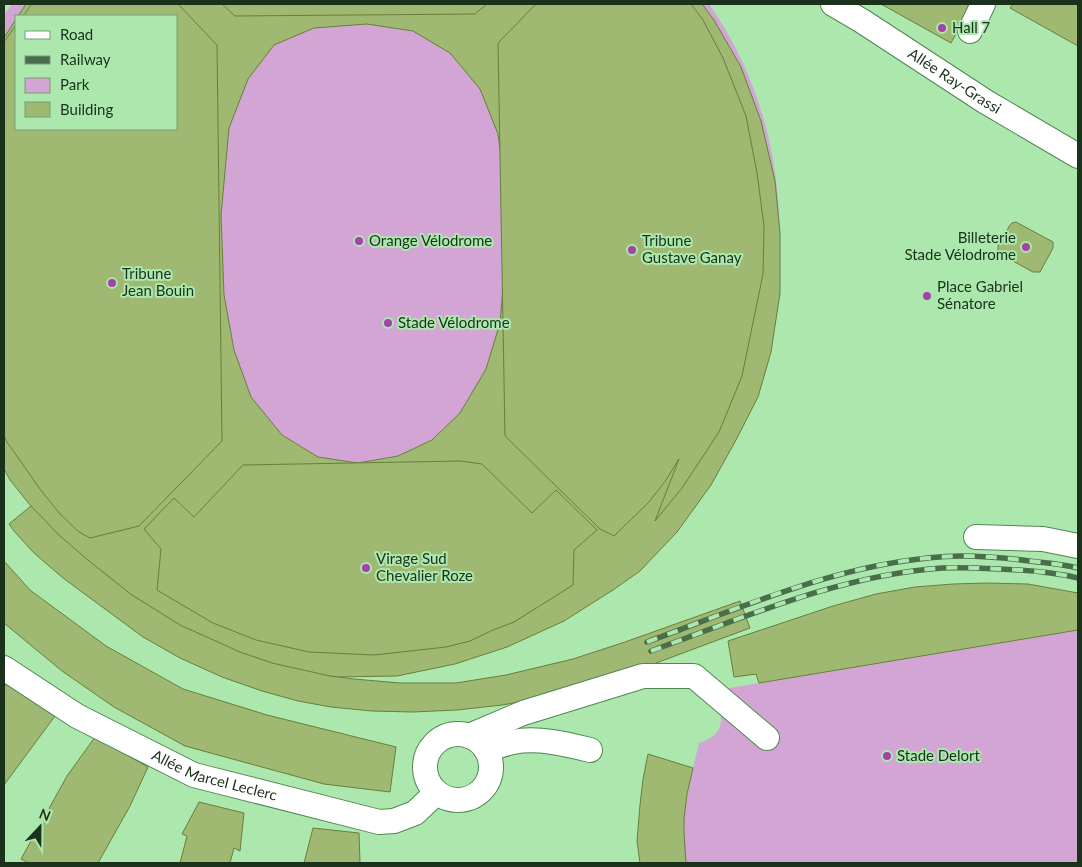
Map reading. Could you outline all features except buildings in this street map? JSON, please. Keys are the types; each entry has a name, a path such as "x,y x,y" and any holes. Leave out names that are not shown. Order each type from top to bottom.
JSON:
{"street":[{"name":"Allée Ray-Grassi","path":"833,4 986,102 1078,156"},
{"path":"970,31 984,4"},
{"path":"976,536 1043,539 1078,546"},
{"name":"Allée Marcel Leclerc","path":"4,668 77,716 194,775 379,822 394,821 415,813 436,793"},
{"path":"478,743 523,713 643,676 694,676 767,738"},
{"path":"478,743 490,760 491,770 488,781 479,794 463,800 452,800 436,793 427,780 424,770 425,759 430,749 438,741 448,736 458,734 478,743 537,741 590,750"}],"green space":[{"name":"Stade Vélodrome","path":"12,4 709,4 729,36 745,68 758,102 768,137 775,172 779,208 780,245 778,282 713,466 13,471 4,456 4,15"},
{"name":"Stade Delort","path":"1078,630 1078,863 686,863 684,826 688,791 699,743 709,739 719,729 721,716 717,690"}],"railway":[{"path":"647,642 801,586 840,574 880,565 920,559 970,556 1012,559 1078,568"},
{"path":"651,651 794,599 830,588 904,572 942,568 978,568 1019,570 1078,578"}],"place":[{"name":"Hall 7","path":"942,28"},
{"name":"Orange Vélodrome","path":"359,241"},
{"name":"Billeterie Stade Vélodrome","path":"1026,247"},
{"name":"Tribune Gustave Ganay","path":"632,250"},
{"name":"Tribune Jean Bouin","path":"112,283"},
{"name":"Place Gabriel Sénatore","path":"927,296"},
{"name":"Stade Vélodrome","path":"388,323"},
{"name":"Virage Sud Chevalier Roze","path":"366,568"},
{"name":"Stade Delort","path":"887,756"}]}
